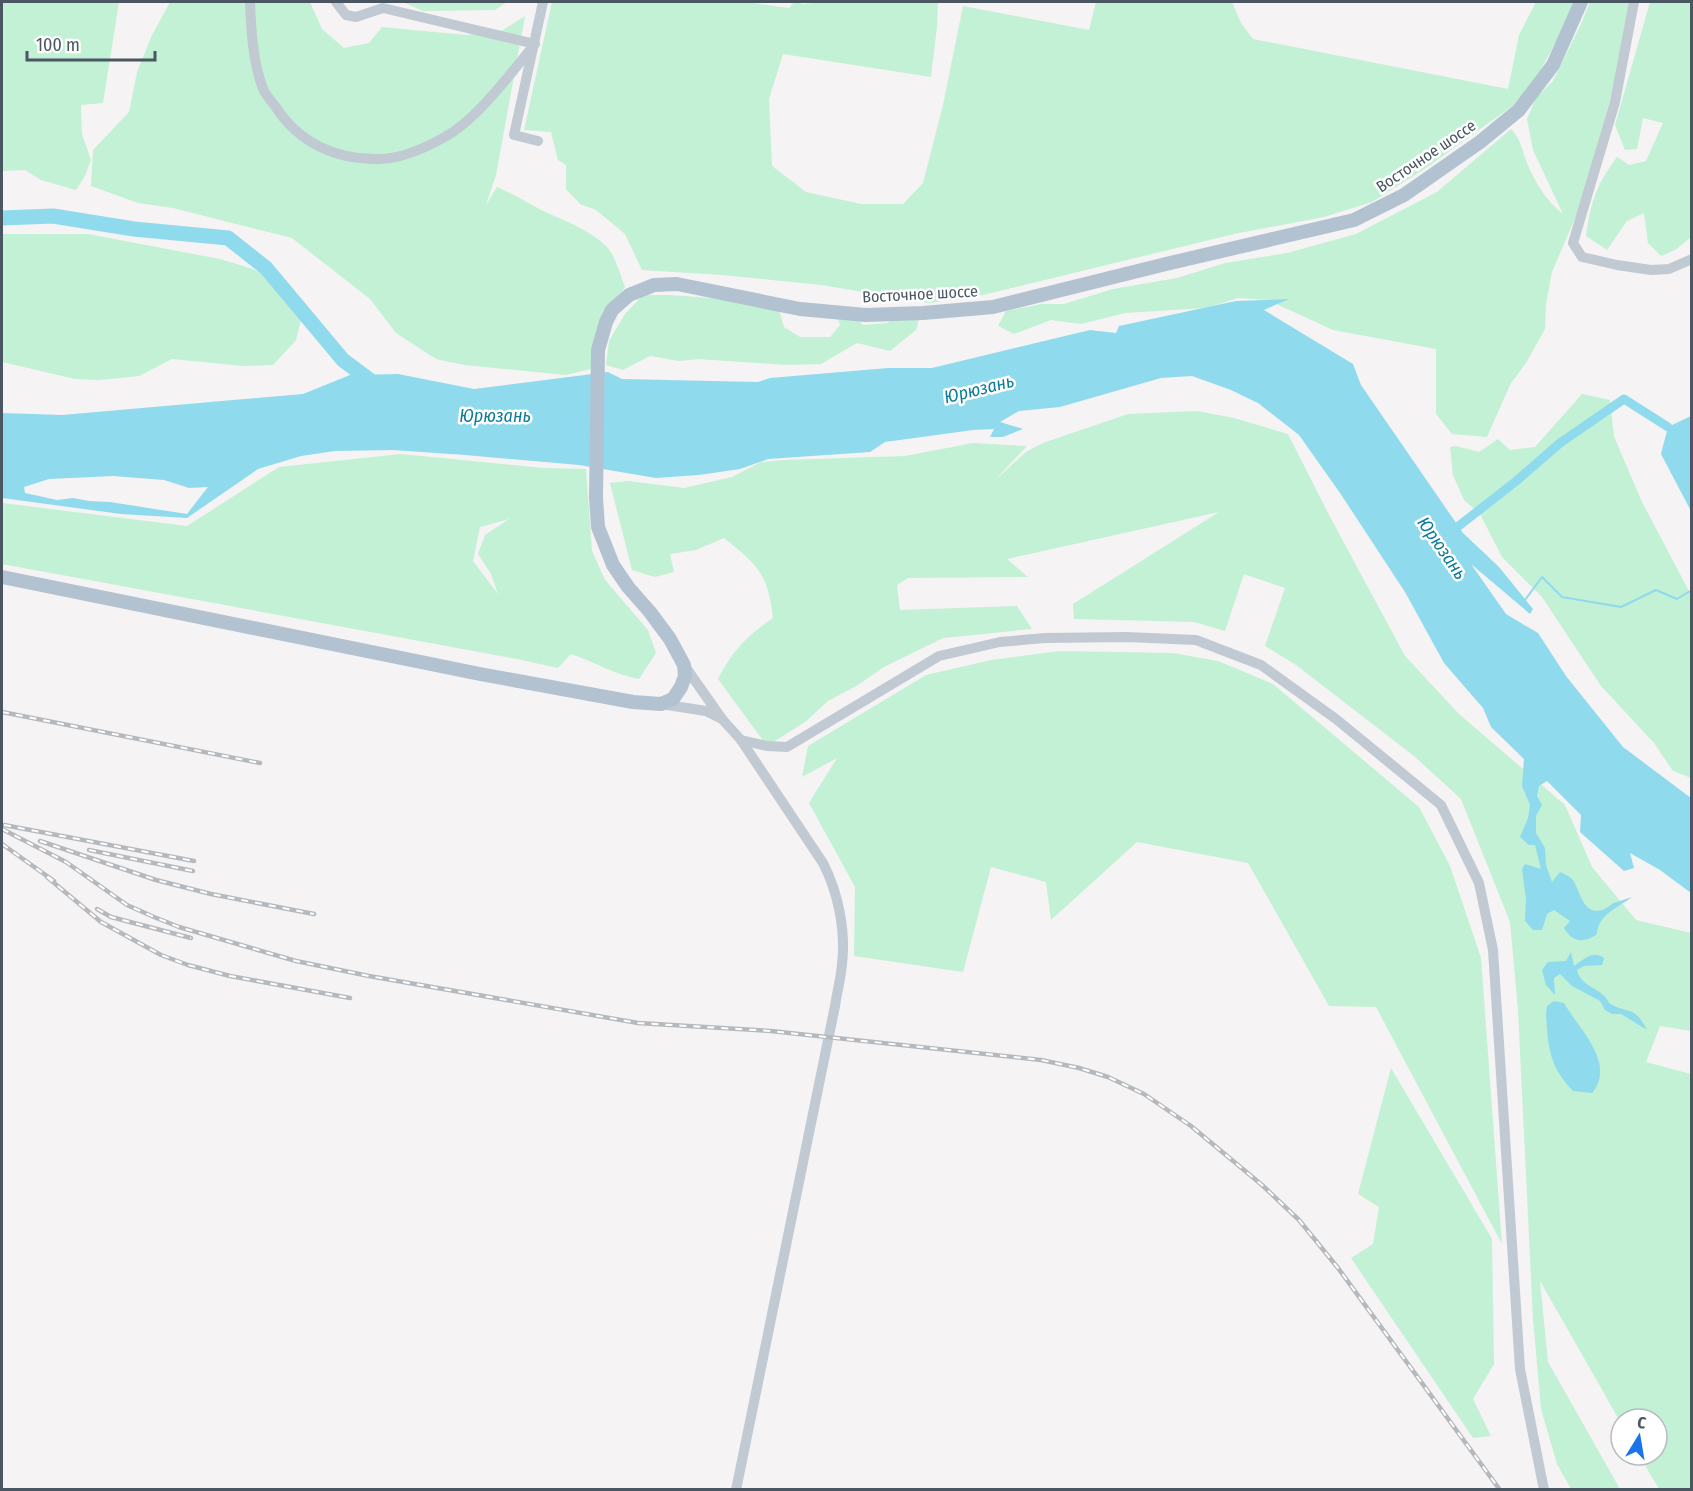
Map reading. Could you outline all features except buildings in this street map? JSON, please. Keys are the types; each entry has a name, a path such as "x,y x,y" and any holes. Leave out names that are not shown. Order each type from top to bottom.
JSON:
{"main road":[{"name":"Восточное шоссе","path":"684,665 670,639 613,566 598,527 596,498 598,350 612,310 629,295 654,285 677,284 800,309 866,315 993,307 1354,220 1404,195 1480,142 1519,110 1553,65 1581,2"},
{"path":"2,577 480,674 633,702 661,704 673,699 685,676 684,665"}],"street":[{"path":"250,2 251,40 265,91 286,123 308,142 339,156 380,159 411,153 445,137 471,118 535,44"},
{"path":"336,2 346,15 356,17 382,8 535,44"},
{"path":"538,141 514,135 543,2"},
{"path":"1634,2 1615,102 1573,243 1582,257 1638,269 1669,269 1692,259"},
{"path":"741,740 767,746 787,747 939,656 1000,642 1045,638 1127,637 1196,640 1261,665 1336,719 1441,805 1479,883 1492,950 1520,1370 1544,1490"},
{"name":"Восточное шоссе","path":"684,665 722,719 741,740 812,846 831,879 842,929 842,963 736,1490"},
{"path":"661,704 706,711 722,719"}],"green space":[{"path":"2,2 119,2 103,103 81,105 82,134 91,160 76,190 41,180 25,170 2,171"},
{"path":"170,2 310,2 322,29 344,48 369,43 382,27 466,35 503,30 525,16 496,175 486,205 497,187 586,231 605,245 612,254 625,287 615,300 594,368 566,375 464,365 436,359 396,333 370,299 292,238 173,208 138,203 91,186 93,150 129,112 137,72 152,35"},
{"path":"403,2 507,2 495,10 423,11"},
{"path":"552,2 746,2 789,8 794,2 804,4 938,2 931,77 783,54 769,99 772,166 806,192 861,204 903,204 923,183 943,105 963,6 1089,30 1096,2 1232,2 1241,23 1253,39 1508,89 1519,35 1536,2 1574,2 1563,29 1540,71 1515,104 1426,168 1372,202 1324,217 1234,234 983,295 929,303 821,285 642,270 625,234 596,210 580,204 566,189 566,165 558,160 551,132 524,130"},
{"path":"1590,2 1638,2 1579,209 1552,272 1546,304 1545,329 1526,363 1511,383 1487,437 1452,434 1436,414 1436,349 1333,330 1268,300 1238,298 1206,308 1125,313 1081,324 1051,320 1014,334 998,326 1006,311 1042,304 1064,304 1113,289 1177,278 1225,263 1287,253 1356,234 1437,192 1511,129 1519,141 1537,184 1551,203 1563,214 1533,150 1527,119 1536,98 1553,81"},
{"path":"1650,2 1692,2 1691,237 1675,250 1661,256 1648,243 1644,213 1627,221 1607,250 1586,236 1595,194 1610,167 1617,157 1629,165 1646,161 1663,123 1643,118 1637,149 1625,150 1615,125"},
{"path":"2,234 88,234 220,259 253,269 285,288 304,308 296,340 273,365 243,366 172,359 139,376 99,380 75,379 2,362"},
{"path":"643,295 777,303 784,327 800,337 830,337 840,325 836,313 852,313 863,325 888,323 892,318 919,319 916,330 890,351 857,343 821,364 786,365 698,359 679,361 650,356 623,370 606,365 609,341 625,314"},
{"path":"1582,394 1610,400 1614,436 1621,453 1642,502 1691,595 1691,778 1673,771 1654,743 1601,686 1542,597 1502,557 1480,514 1464,500 1453,475 1450,447 1456,446 1479,452 1498,439 1510,450 1535,447"},
{"path":"1197,411 1234,418 1288,434 1405,656 1459,714 1565,805 1592,867 1636,920 1691,933 1691,1031 1660,1026 1646,1062 1691,1074 1691,1489 1659,1489 1646,1467 1669,1467 1669,1407 1612,1407 1540,1281 1548,1362 1620,1489 1571,1489 1557,1464 1541,1409 1533,1319 1518,1010 1510,922 1461,799 1414,756 1296,665 1265,646 1285,588 1244,574 1225,631 1194,622 1074,619 1073,604 1219,512 1007,559 1028,577 908,578 897,585 900,610 1017,606 1032,629 943,638 884,667 858,685 828,701 805,722 767,746 718,679 741,644 773,618 764,580 753,564 724,538 696,550 670,554 674,572 655,577 632,570 610,483 629,481 684,488 732,477 761,462 905,456 973,443 1027,446 995,480 1026,452 1043,443 1128,414"},
{"path":"401,454 543,468 586,469 592,551 605,580 648,630 656,653 639,679 622,675 571,654 558,668 2,564 2,503 187,526 279,467","holes":["509,519 485,535 478,554 491,574 498,594 473,561 480,527"]},
{"path":"1059,651 1173,653 1218,661 1273,684 1419,807 1450,866 1481,958 1502,1244 1376,1007 1329,1006 1248,863 1137,842 1051,920 1046,882 991,867 963,972 854,956 855,887 809,803 837,758 802,777 808,746 926,675 991,660"},
{"path":"1391,1068 1492,1239 1494,1364 1473,1399 1491,1436 1473,1438 1351,1258 1373,1244 1379,1207 1358,1194"}],"water":[{"name":"Юрюзань","path":"1289,299 1264,310 1353,364 1361,385 1463,533 1499,567 1533,609 1530,614 1471,564 1506,614 1538,633 1566,676 1623,747 1691,798 1691,893 1660,870 1630,853 1634,868 1624,871 1580,832 1581,815 1547,781 1539,786 1537,796 1542,805 1536,816 1536,833 1545,848 1546,865 1552,882 1560,872 1568,876 1575,883 1582,900 1595,911 1632,897 1605,916 1598,927 1597,934 1587,939 1575,939 1567,933 1564,928 1570,921 1554,910 1547,914 1542,930 1533,930 1525,921 1526,900 1522,869 1525,864 1541,869 1535,845 1529,845 1520,837 1528,818 1530,805 1522,786 1524,759 1491,727 1483,708 1444,663 1405,592 1299,435 1258,403 1231,390 1192,376 1161,378 1060,407 1019,411 1000,422 1023,429 1003,437 990,437 994,429 973,430 885,442 870,452 768,459 740,469 699,475 656,478 579,465 465,455 393,450 335,451 301,456 258,469 187,518 121,514 2,498 2,413 62,415 303,394 350,375 398,374 474,389 608,372 622,379 758,382 770,378 888,368 932,368 1090,330 1116,333 1119,326 1236,301","holes":["113,476 164,480 189,488 208,487 187,514 73,498 57,500 25,493 24,487 49,479"]},
{"path":"1691,416 1691,511 1661,454 1668,427"},
{"path":"1571,952 1574,966 1592,955 1604,958 1602,965 1584,966 1577,970 1579,976 1602,994 1609,1003 1634,1013 1647,1030 1621,1014 1612,1014 1605,1010 1600,1001 1572,986 1560,974 1554,978 1555,995 1546,985 1542,970 1548,962 1566,961"},
{"path":"1554,1001 1564,1003 1593,1046 1598,1058 1599,1082 1592,1093 1573,1091 1554,1064 1549,1046 1546,1014 1547,1006"}],"waterway":[{"path":"2,218 53,216 134,229 228,238 266,268 343,360 379,387"},
{"name":"Юрюзань","path":"1451,532 1560,443 1624,399 1668,427"},
{"path":"1525,600 1542,577 1562,597 1621,607 1656,590 1677,599 1692,590"}],"railway":[{"path":"2,712 260,763"},
{"path":"4,825 194,861"},
{"path":"2,829 66,862 127,905 179,927 296,961 638,1023 771,1031 1041,1060 1108,1077 1144,1094 1191,1126 1262,1185 1299,1220 1338,1268 1500,1490"},
{"path":"40,841 156,880 211,894 314,914"},
{"path":"2,844 54,881"},
{"path":"89,850 193,871"},
{"path":"47,877 101,922 161,955 230,976 350,998"},
{"path":"97,909 111,917 191,938"}]}
